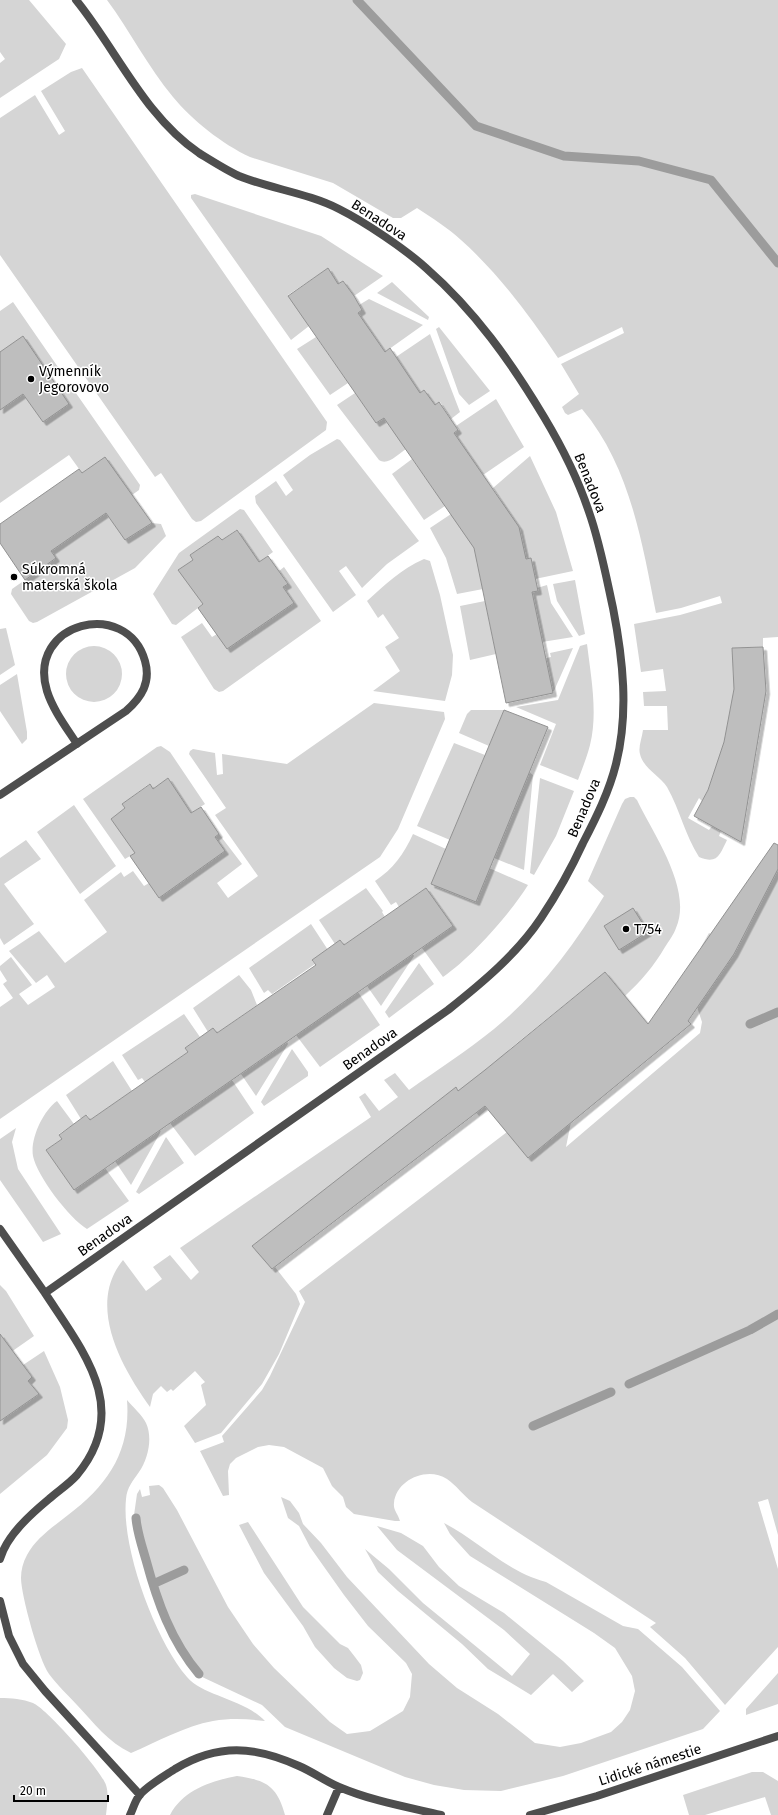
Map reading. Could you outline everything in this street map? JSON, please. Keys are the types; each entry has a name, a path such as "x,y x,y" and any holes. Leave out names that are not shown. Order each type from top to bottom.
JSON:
{"street":[{"name":"Benadova","path":"45,1293 448,1010 486,979 514,951 541,919 569,871 603,803 616,764 623,723 623,679 616,625 598,542 588,510 570,465 551,429 522,380 497,344 460,301 425,266 382,236 337,208 238,175 182,140 140,91 76,0"},
{"path":"0,795 77,744 126,711 135,703 145,686 147,669 140,649 127,634 110,625 83,625 65,633 49,649 45,659 44,670 47,690 57,712 77,744"},
{"path":"0,1229 45,1293 86,1356 93,1370 100,1400 101,1417 99,1435 91,1455 76,1476 35,1511 11,1537 0,1559"},
{"path":"0,1601 9,1636 26,1668 45,1691 140,1795"},
{"name":"Lidické námestie","path":"530,1815 597,1796 778,1736"},
{"path":"130,1815 140,1795 165,1775 188,1761 208,1754 235,1749 267,1753 299,1766 339,1787 397,1805 441,1815"},
{"path":"327,1815 339,1787"}],"shaded area":[{"path":"0,0 29,0 66,44 59,59 0,98 0,63 5,59 0,52"},
{"path":"107,0 778,0 778,637 763,638 763,647 732,648 734,683 765,681 725,741 710,787 702,801 699,798 688,818 709,830 712,826 721,831 719,836 727,840 718,857 710,860 699,857 694,849 667,787 644,764 640,754 639,748 643,730 668,730 667,706 644,706 643,692 666,691 663,669 641,672 634,624 680,615 722,603 720,596 681,608 656,613 632,506 612,455 598,431 582,409 568,415 562,407 579,394 561,364 624,333 622,327 558,358 525,311 501,281 475,253 440,223 417,208 401,218 393,218 333,183 250,157 239,152 208,131 198,123 173,97 147,61"},
{"path":"82,68 327,422 326,430 201,521 196,522 192,519 161,473 155,477 0,255 0,118 35,95 59,135 65,131 41,91 71,72"},
{"path":"195,194 321,236 383,276 354,296 343,281 338,284 327,269 288,295 309,326 291,340 191,198 191,195"},
{"path":"392,282 429,317 428,320 377,293"},
{"path":"369,299 423,325 385,352 358,313 362,309 359,305"},
{"path":"13,302 60,370 50,377 0,352 0,311"},
{"path":"439,327 490,391 469,405 459,394 436,329"},
{"path":"430,334 460,412 451,419 440,402 435,405 424,390 416,397 396,357"},
{"path":"316,337 348,383 330,395 297,349"},
{"path":"71,386 140,485 139,490 132,495 105,458 82,473 69,455 0,503 0,410 23,394 43,422 68,404 61,393"},
{"path":"355,393 376,423 384,418 406,449 393,459 386,462 379,460 337,405"},
{"path":"496,399 524,447 483,475 454,433 459,430 456,426"},
{"path":"337,439 340,440 419,541 387,564 362,588 346,566 339,571 356,595 333,612 256,503 255,496 276,481 286,496 293,490 283,475 310,455"},
{"path":"530,456 556,512 573,571 535,579 531,558 526,559 483,589 457,594 446,558 430,528 451,514 512,518 493,488"},
{"path":"412,459 445,506 424,520 392,474"},
{"path":"240,509 244,510 273,552 259,562 236,530 222,540 218,536 190,555 193,560 179,570 203,604 176,625 172,624 153,594 179,553"},
{"path":"106,513 125,540 152,523 161,524 166,536 135,568 37,622 33,623 29,621 11,594 12,589 55,559 51,551"},
{"path":"424,559 430,561 440,595 453,655 452,675 445,701 373,691 400,671 385,647 399,638 383,614 378,618 367,601 401,572"},
{"path":"284,567 321,621 223,691 219,692 214,689 181,637 202,623 212,637 217,634 227,649 294,603 283,587 288,583 279,571"},
{"path":"575,580 585,634 579,636 557,601 553,584"},
{"path":"547,585 551,603 573,637 542,642 532,592 538,591 537,588"},
{"path":"485,601 496,654 470,660 460,606"},
{"path":"6,628 15,665 0,675 0,629"},
{"path":"587,644 594,708 590,745 578,780 540,765 556,724 516,707 558,700 580,646"},
{"path":"94,646 105,648 114,654 120,663 122,674 120,685 114,694 105,700 94,702 83,700 74,694 68,685 66,674 68,663 74,654 83,648"},
{"path":"573,648 553,693 546,658 551,657 550,653"},
{"path":"17,674 27,732 27,739 22,744 0,711 0,685"},
{"path":"374,703 444,712 445,719 398,829 380,857 0,1119 0,1007 13,998 3,984 7,981 0,970 0,966 11,957 32,985 19,994 28,1005 55,987 47,975 36,983 9,951 39,931 65,963 107,932 84,900 121,872 124,877 133,871 144,886 149,883 159,898 225,851 215,837 219,834 242,864 217,883 228,898 258,876 215,815 226,808 189,754 190,751 193,749 215,753 217,775 223,774 222,754 287,764"},
{"path":"471,710 504,710 489,746 459,733 467,714"},
{"path":"454,743 485,755 450,840 417,826"},
{"path":"161,746 170,752 205,804 191,813 168,778 153,789 149,784 122,804 125,808 111,819 135,853 125,859 83,799 157,747"},
{"path":"529,772 533,775 524,870 494,858"},
{"path":"540,778 574,791 556,836 534,875 530,873"},
{"path":"634,797 637,800 661,845 675,879 679,896 680,913 676,928 652,967 625,996 605,972 511,1048 499,1060 492,1105 479,1116 456,1088 253,1246 272,1269 275,1267 296,1294 300,1304 279,1354 262,1384 221,1433 195,1443 184,1426 206,1405 201,1385 205,1382 195,1371 173,1391 171,1389 167,1392 161,1386 153,1394 150,1407 139,1391 119,1355 112,1336 108,1316 108,1296 112,1278 123,1260 146,1291 162,1279 153,1267 170,1255 191,1280 199,1272 180,1248 371,1117 359,1097 365,1093 379,1111 398,1097 384,1080 395,1073 409,1090 473,1045 510,1015 541,984 555,967 593,915 604,896 588,881 622,804 625,799"},
{"path":"74,805 116,866 80,894 37,832"},
{"path":"413,834 446,849 432,884 475,902 489,868 528,885 501,922 489,935 466,959 443,977 422,948 453,926 426,888 399,907 396,902 391,905 375,881 397,860 406,848"},
{"path":"26,840 41,859 4,884 34,924 4,945 0,938 0,858"},
{"path":"778,868 778,1535 768,1499 758,1502 778,1569 778,1647 725,1705 685,1658 650,1627 656,1623 472,1502 447,1479 439,1475 422,1475 406,1482 400,1488 396,1495 394,1508 400,1521 395,1521 354,1514 346,1507 343,1497 332,1486 323,1468 284,1447 269,1445 258,1447 236,1458 230,1464 228,1471 229,1495 223,1496 200,1451 224,1442 222,1436 262,1390 305,1302 299,1291 507,1132 528,1158 571,1122 566,1147 700,1033 702,1022 697,1007 727,964 701,947 709,933 737,949"},
{"path":"366,888 383,911 382,912 385,917 344,945 341,941 335,944 319,920"},
{"path":"311,924 328,950 312,961 315,964 272,994 268,990 264,993 249,968"},
{"path":"413,954 414,956 381,1006 367,986"},
{"path":"419,963 434,984 389,1018 385,1012"},
{"path":"239,975 251,990 257,1005 217,1033 208,1032 193,1008"},
{"path":"358,992 380,1025 320,1067 296,1035"},
{"path":"184,1014 200,1037 185,1048 188,1052 145,1082 142,1078 138,1080 122,1055"},
{"path":"287,1042 288,1044 256,1096 241,1074"},
{"path":"292,1049 308,1072 308,1076 264,1106 261,1102"},
{"path":"113,1061 132,1091 90,1120 87,1115 81,1119 66,1095"},
{"path":"232,1080 254,1113 195,1156 170,1123"},
{"path":"57,1101 74,1124 59,1134 62,1139 46,1150 74,1190 105,1168 129,1201 87,1229 72,1216 55,1196 47,1185 33,1156 34,1142 42,1118"},
{"path":"16,1128 12,1142 18,1169 61,1234 43,1242 0,1180 0,1139"},
{"path":"161,1130 160,1133 131,1185 115,1161"},
{"path":"166,1137 184,1163 139,1194 136,1192"},
{"path":"0,1285 6,1291 34,1336 4,1357 0,1352"},
{"path":"44,1351 60,1387 68,1420 67,1428 47,1455 0,1494 0,1421 39,1394 28,1381 32,1377 23,1365"},
{"path":"127,1400 146,1423 149,1435 145,1461 128,1491 126,1499 126,1519 129,1542 135,1567 152,1617 175,1661 187,1677 203,1689 235,1702 265,1721 233,1719 203,1723 182,1730 131,1753 108,1738 49,1674 40,1655 31,1627 21,1578 24,1560 35,1543 95,1492 114,1465 121,1451 125,1435"},
{"path":"159,1485 163,1488 177,1510 228,1607 253,1644 274,1668 330,1722 347,1734 370,1731 403,1711 410,1697 412,1674 406,1663 368,1626 344,1595 310,1547 299,1526 288,1518 281,1497 290,1501 299,1513 303,1524 321,1543 347,1577 429,1664 457,1688 498,1714 535,1743 560,1747 581,1743 611,1732 622,1722 630,1710 635,1691 632,1676 615,1648 594,1633 470,1556 450,1534 444,1523 457,1530 506,1564 546,1582 623,1626 638,1629 682,1667 720,1711 703,1729 563,1776 501,1791 464,1790 434,1785 405,1777 285,1727 262,1705 200,1676 202,1674 182,1648 168,1619 156,1589 142,1543 138,1517 134,1515 137,1494 140,1489 142,1497 150,1495 149,1486"},
{"path":"248,1522 303,1607 340,1644 348,1648 361,1665 363,1673 360,1680 357,1681 347,1678 334,1668 315,1647 303,1626 264,1573 239,1525"},
{"path":"377,1526 401,1533 423,1546 439,1567 459,1586 504,1613 563,1661 584,1681 572,1692 553,1674 531,1695 488,1669 462,1644 398,1591 378,1572 365,1549 389,1569 423,1603 512,1676 530,1654 504,1630 397,1550"},
{"path":"778,1673 778,1704 746,1715 746,1709"},
{"path":"0,1698 17,1699 33,1703 50,1716 73,1741 102,1777 106,1785 108,1796 106,1815 0,1815"},
{"path":"752,1772 763,1772 778,1781 778,1815 771,1815 765,1797 705,1815 689,1815 683,1795"},
{"path":"237,1776 262,1782 268,1786 278,1797 285,1815 170,1815 182,1799 190,1793 208,1784"}],"building":[{"path":"328,268 338,284 343,281 354,296 362,310 358,313 385,352 390,348 420,393 424,390 435,405 439,402 458,430 454,433 519,527 526,559 531,558 538,591 532,592 553,693 506,703 474,548 384,418 376,423 288,296"},
{"name":"Výmenník Jegorovovo","path":"23,336 69,404 43,422 23,394 0,410 0,352"},
{"path":"105,457 152,523 125,540 106,513 51,551 56,558 25,580 0,543 0,524 79,469 82,473"},
{"path":"237,530 259,562 268,556 288,584 283,587 294,603 227,649 198,608 203,604 178,570 193,560 190,555 218,536 222,540"},
{"path":"763,647 766,691 741,842 694,816 708,790 724,742 734,689 732,648"},
{"path":"504,710 548,727 476,902 431,884"},
{"path":"168,778 191,813 201,807 219,834 215,837 225,851 159,898 130,856 135,853 111,819 125,808 122,804 150,784 153,789"},
{"path":"774,843 778,845 778,869 734,954 688,1021 691,1024 528,1158 485,1106 272,1269 252,1246 456,1087 458,1091 605,972 648,1024"},
{"path":"426,888 453,926 74,1190 46,1150 62,1139 59,1135 86,1115 90,1120 188,1052 185,1048 213,1028 217,1033 316,965 312,960 340,940 344,945"},
{"name":"T754","path":"633,908 648,932 619,950 604,926"},
{"path":"0,1334 32,1377 28,1381 39,1394 0,1421"}],"waterway":[{"path":"357,0 476,126 564,156 639,161 711,180 778,263"},
{"path":"750,1024 778,1012"},
{"path":"629,1384 750,1330 778,1314"},
{"path":"533,1426 611,1392"},
{"path":"136,1518 137,1528 150,1575 166,1620 180,1648 199,1674"},
{"path":"153,1584 184,1570"}],"place":[{"name":"Výmenník Jegorovovo","path":"31,379"},
{"name":"Súkromná materská škola","path":"14,577"},
{"name":"T754","path":"626,929"}]}
